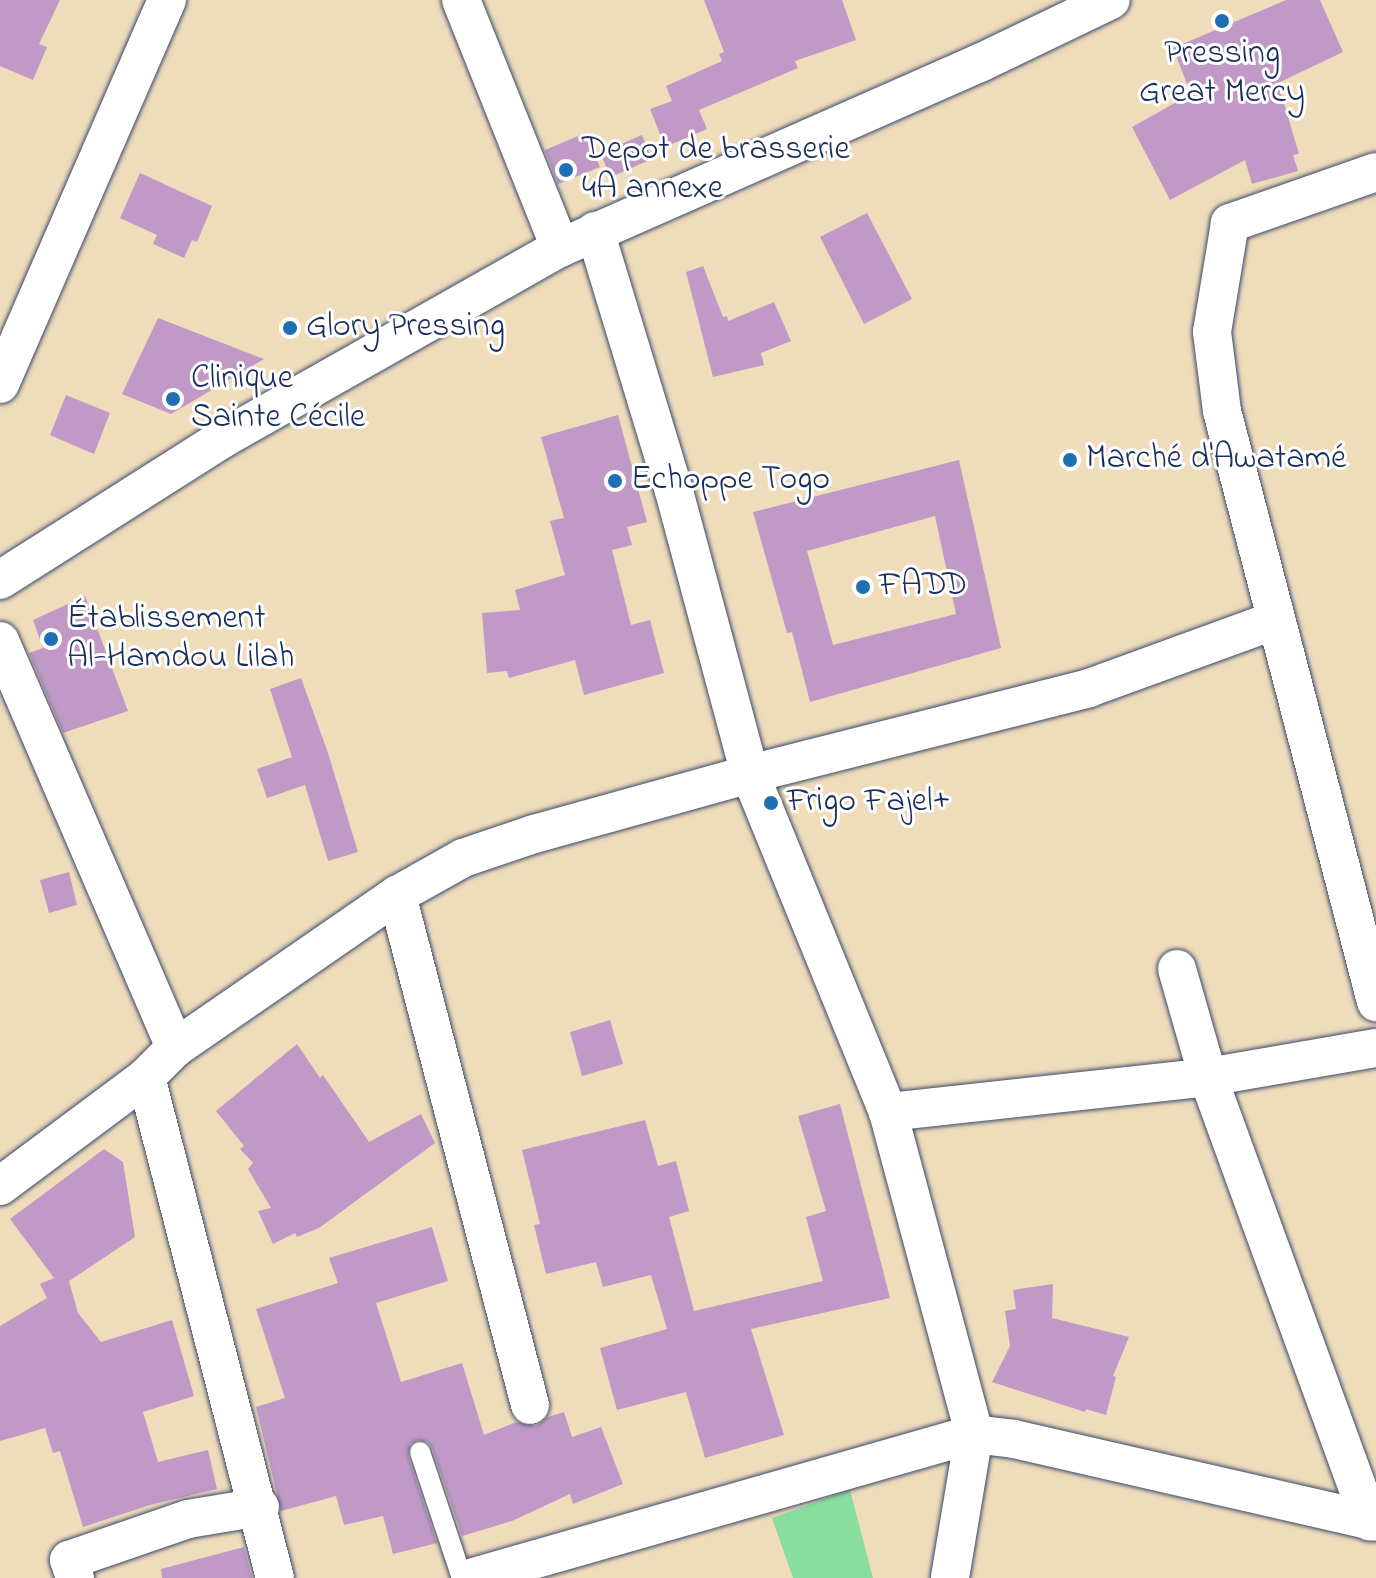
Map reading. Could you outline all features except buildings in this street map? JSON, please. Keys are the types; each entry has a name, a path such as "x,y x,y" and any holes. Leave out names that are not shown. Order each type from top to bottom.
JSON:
{"street":[{"path":"0,384 167,0"},
{"path":"461,0 560,248"},
{"path":"0,580 222,439 560,248 980,63 1111,0"},
{"path":"1376,172 1230,223 1212,332 1222,411 1376,1002"},
{"path":"595,231 674,491 750,774 888,1112 974,1434 950,1578"},
{"path":"0,1186 146,1077 175,1048 397,895 463,858 519,839 750,774 1089,688 1276,620"},
{"path":"0,641 175,1048"},
{"path":"397,895 530,1405"},
{"path":"1177,969 1208,1077 1373,1522"},
{"path":"888,1112 1208,1077 1376,1048"},
{"path":"146,1077 260,1507 275,1578"},
{"path":"470,1578 974,1434 1014,1439 1373,1522"},
{"path":"75,1578 69,1560 188,1519 260,1507"}],"lane":[{"path":"420,1452 462,1578"}],"green space":[{"path":"850,1490 873,1578 793,1578 772,1518"}],"place":[{"name":"Pressing Great Mercy","path":"1222,21"},
{"name":"Depot de brasserie 4A annexe","path":"566,170"},
{"name":"Glory Pressing","path":"290,328"},
{"name":"Clinique Sainte Cécile","path":"173,399"},
{"name":"Marché d'Awatamé","path":"1070,460"},
{"name":"Echoppe Togo","path":"615,481"},
{"name":"FADD","path":"863,587"},
{"name":"Établissement Al-Hamdou Lilah","path":"51,639"},
{"name":"Frigo Fajel+","path":"771,803"}]}
